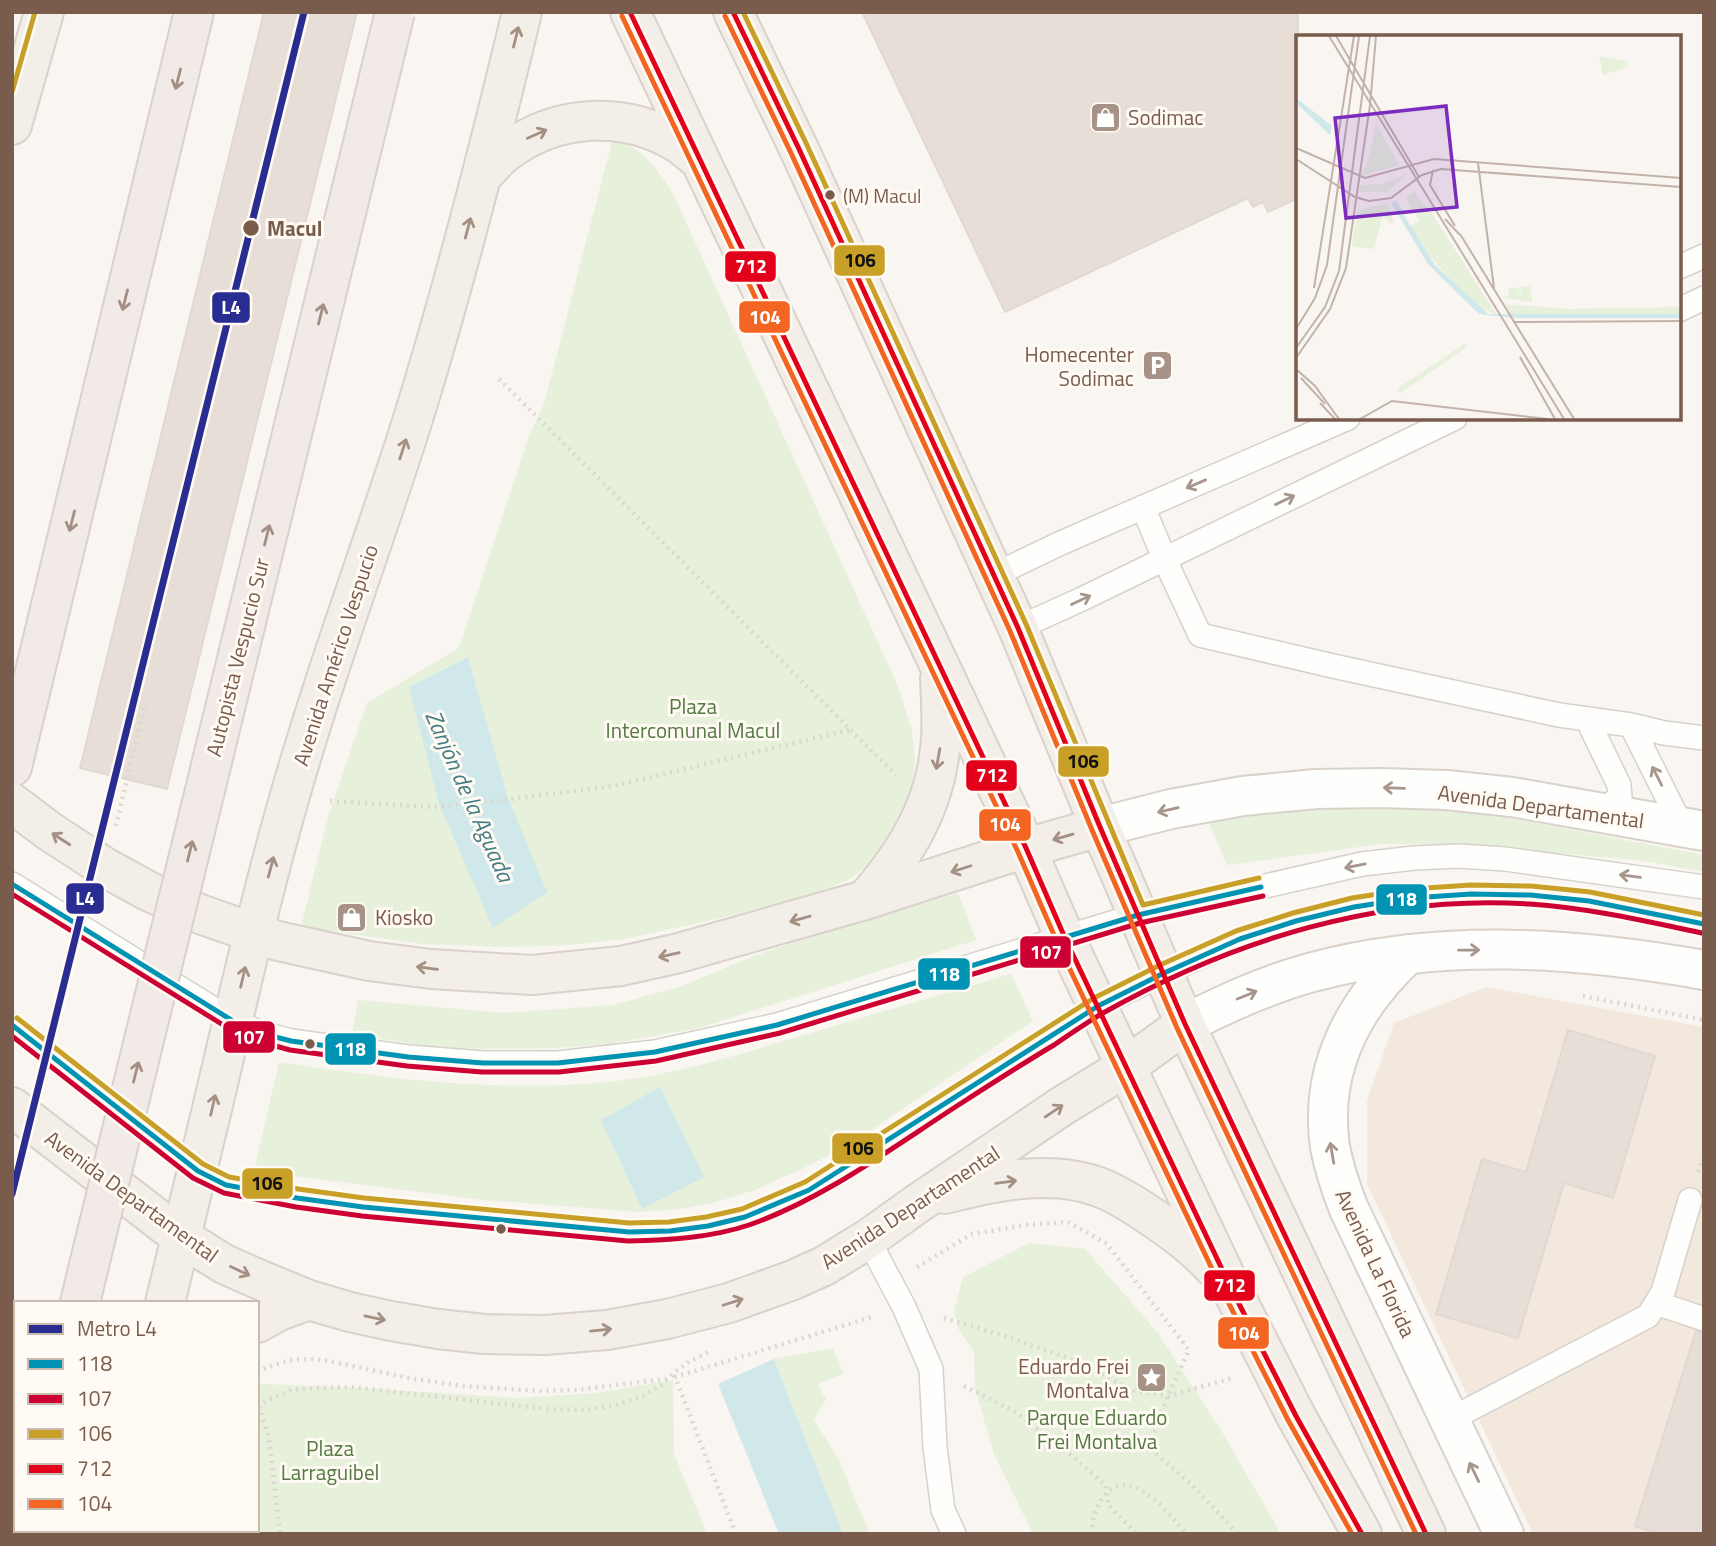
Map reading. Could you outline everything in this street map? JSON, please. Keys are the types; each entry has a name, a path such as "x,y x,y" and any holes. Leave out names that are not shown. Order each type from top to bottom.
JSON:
{"highway":[{"path":"12,767 194,12"},
{"name":"Autopista Vespucio Sur","path":"80,1301 395,12"}],"main road":[{"path":"12,125 44,12"},
{"name":"Avenida Américo Vespucio","path":"165,1301 289,798 412,422 446,309 483,175 522,12"},
{"path":"630,12 1230,1286 1314,1449 1362,1534"},
{"path":"733,12 799,149 1018,628 1185,1024 1426,1534"},
{"path":"483,175 504,153 529,137 556,126 585,120 635,124 680,144 699,160"},
{"path":"865,900 906,849 921,820 933,785 940,750 940,666"},
{"name":"Avenida Departamental","path":"12,803 106,868 148,891 200,914 254,933 369,961 431,969 531,975 633,964 865,900 1100,827 1171,809 1231,798 1316,789 1447,790 1512,797 1693,829"},
{"name":"Avenida Departamental","path":"12,1107 181,1237 224,1264 309,1300 350,1312 438,1329 485,1334 545,1335 607,1330 667,1319 729,1303 824,1266 868,1239 1062,1106 1126,1067 1185,1024 1270,986 1356,962 1408,954 1464,950 1530,950 1603,955 1704,970"},
{"name":"Avenida La Florida","path":"1408,954 1369,996 1346,1034 1333,1076 1329,1111 1330,1146 1337,1178 1349,1209 1504,1534"},
{"path":"917,1204 972,1187 1007,1181 1050,1178 1076,1180 1102,1188 1145,1212 1203,1257 1230,1286"},
{"path":"259,1322 309,1300"}],"lane":[{"path":"1681,266 1704,256"},
{"path":"1681,309 1704,298"},
{"path":"994,575 1343,420"},
{"path":"1018,628 1451,420"},
{"path":"1143,507 1200,635 1559,715 1704,738"},
{"path":"1587,719 1619,785 1620,796 1602,813"},
{"path":"1631,725 1693,829"},
{"path":"12,884 233,1021 264,1034 291,1041 408,1057 483,1063 558,1063 655,1052 764,1028 1138,915 1362,864 1459,856 1505,859 1704,887"},
{"path":"12,1025 198,1171 226,1185 363,1207 629,1233 670,1231 708,1226 744,1217 809,1190 1098,1006 1240,939 1296,921 1354,907 1412,898 1471,894 1530,895 1589,901 1704,924"},
{"path":"1450,1420 1648,1316 1663,1292 1690,1200"},
{"path":"868,1239 904,1307 931,1369 935,1447 943,1510 954,1534"},
{"path":"1656,1303 1704,1319"}],"path":[{"path":"499,379 913,791 921,820"},
{"path":"116,826 145,708"},
{"path":"323,801 432,807 613,786 850,730"},
{"path":"891,1282 972,1234 1026,1225 1068,1222 1107,1244 1189,1350 1149,1448 1192,1485 1238,1534"},
{"path":"259,1370 290,1360 310,1359 462,1387 540,1391 597,1388 675,1377 904,1307 1011,1338 1068,1358 1135,1391 1168,1396 1272,1368"},
{"path":"259,1403 291,1390 352,1387 548,1409 583,1410 613,1406 643,1396 690,1361 713,1350"},
{"path":"931,1369 1017,1413 1077,1460 1105,1486 1108,1505 1137,1534"},
{"path":"675,1377 736,1534"},
{"path":"259,1406 269,1438 280,1534"},
{"path":"1093,1534 1096,1507 1111,1488 1121,1485 1132,1486 1145,1492 1186,1534"}],"shaded area":[{"path":"1486,987 1704,1027 1704,1534 1533,1534 1367,1184 1367,1101 1394,1023"}],"green space":[{"name":"Plaza Intercomunal Macul","path":"613,138 641,153 662,176 673,194 897,684 912,730 915,760 913,791 891,837 871,862 850,879 811,895 721,918 625,939 569,945 505,947 422,944 301,927 328,817 367,703 459,648 529,436 544,404","holes":["468,657 508,798 409,687"]},
{"path":"1363,805 1467,810 1704,855 1704,872 1646,861 1455,844 1382,844 1227,865 1207,818"},
{"path":"958,893 976,940 699,1028 609,1044 556,1048 444,1049 352,1034 358,1000 503,1013 613,1005 682,986 753,956 799,941"},
{"path":"1011,974 1033,1021 849,1145 755,1190 716,1202 682,1209 638,1212 484,1200 254,1171 279,1062 397,1078 476,1085 555,1085 646,1077 722,1059"},
{"name":"Parque Eduardo Frei Montalva","path":"1029,1243 1085,1249 1158,1333 1222,1432 1281,1534 1033,1534 994,1454 975,1388 974,1352 959,1330 954,1311 963,1277"},
{"path":"833,1348 844,1374 817,1384 826,1399 814,1420 839,1460 870,1534 843,1534 774,1359"},
{"name":"Plaza Larraguibel","path":"673,1380 674,1454 707,1534 164,1534 259,1532 259,1387 263,1384 517,1398 596,1393"}],"water":[{"name":"Zanjón de la Aguada","path":"468,657 508,798 547,892 493,928 439,804 409,687"},
{"path":"660,1087 704,1177 642,1209 601,1120"},
{"path":"774,1359 843,1534 779,1534 718,1384"}],"building":[{"path":"264,12 357,12 167,789 80,768"},
{"name":"Sodimac","path":"862,12 1298,12 1296,199 1268,212 1263,202 1253,207 1248,198 1005,312"},
{"path":"1568,1030 1655,1056 1613,1198 1564,1183 1518,1338 1436,1314 1482,1159 1526,1172"},
{"path":"1696,1331 1704,1333 1704,1534 1659,1534 1635,1526"}],"metro line":[{"name":"L4","path":"12,1194 304,12"}],"transit line":[{"name":"106","path":"12,92 35,12"},
{"name":"712","path":"630,12 1230,1286 1296,1416 1362,1534"},
{"name":"712","path":"733,12 799,149 1018,628 1185,1024 1426,1534"},
{"name":"106","path":"743,12 807,145 1026,624 1143,905 1259,878"},
{"name":"104","path":"622,16 1222,1290 1288,1420 1352,1534"},
{"name":"104","path":"725,16 791,153 1010,631 1177,1028 1416,1534"},
{"name":"118","path":"12,884 233,1021 264,1034 291,1041 408,1057 483,1063 558,1063 655,1052 777,1025 1138,915 1261,887"},
{"name":"106","path":"17,1018 203,1164 229,1177 364,1198 629,1223 669,1222 742,1209 805,1182 1094,998 1236,931 1293,913 1352,898 1411,889 1471,885 1531,886 1590,892 1704,915"},
{"name":"107","path":"12,894 228,1028 261,1042 290,1050 407,1066 482,1072 559,1072 656,1061 780,1033 1140,923 1263,896"},
{"name":"118","path":"12,1025 198,1171 226,1185 363,1207 629,1232 670,1231 745,1217 809,1190 1098,1006 1240,939 1296,921 1354,907 1412,898 1471,894 1530,895 1589,901 1704,924"},
{"name":"107","path":"12,1036 193,1178 224,1193 362,1216 628,1241 658,1240 704,1236 749,1225 777,1214 858,1171 1103,1013 1203,964 1309,927 1363,915 1474,903 1530,904 1574,909 1702,933"}],"place":[{"name":"Sodimac","path":"1105,117"},
{"name":"(M) Macul","path":"830,195"},
{"name":"Macul","path":"251,228"},
{"name":"Homecenter Sodimac","path":"1157,366"},
{"name":"Kiosko","path":"352,917"},
{"name":"Eduardo Frei Montalva","path":"1152,1378"}]}
